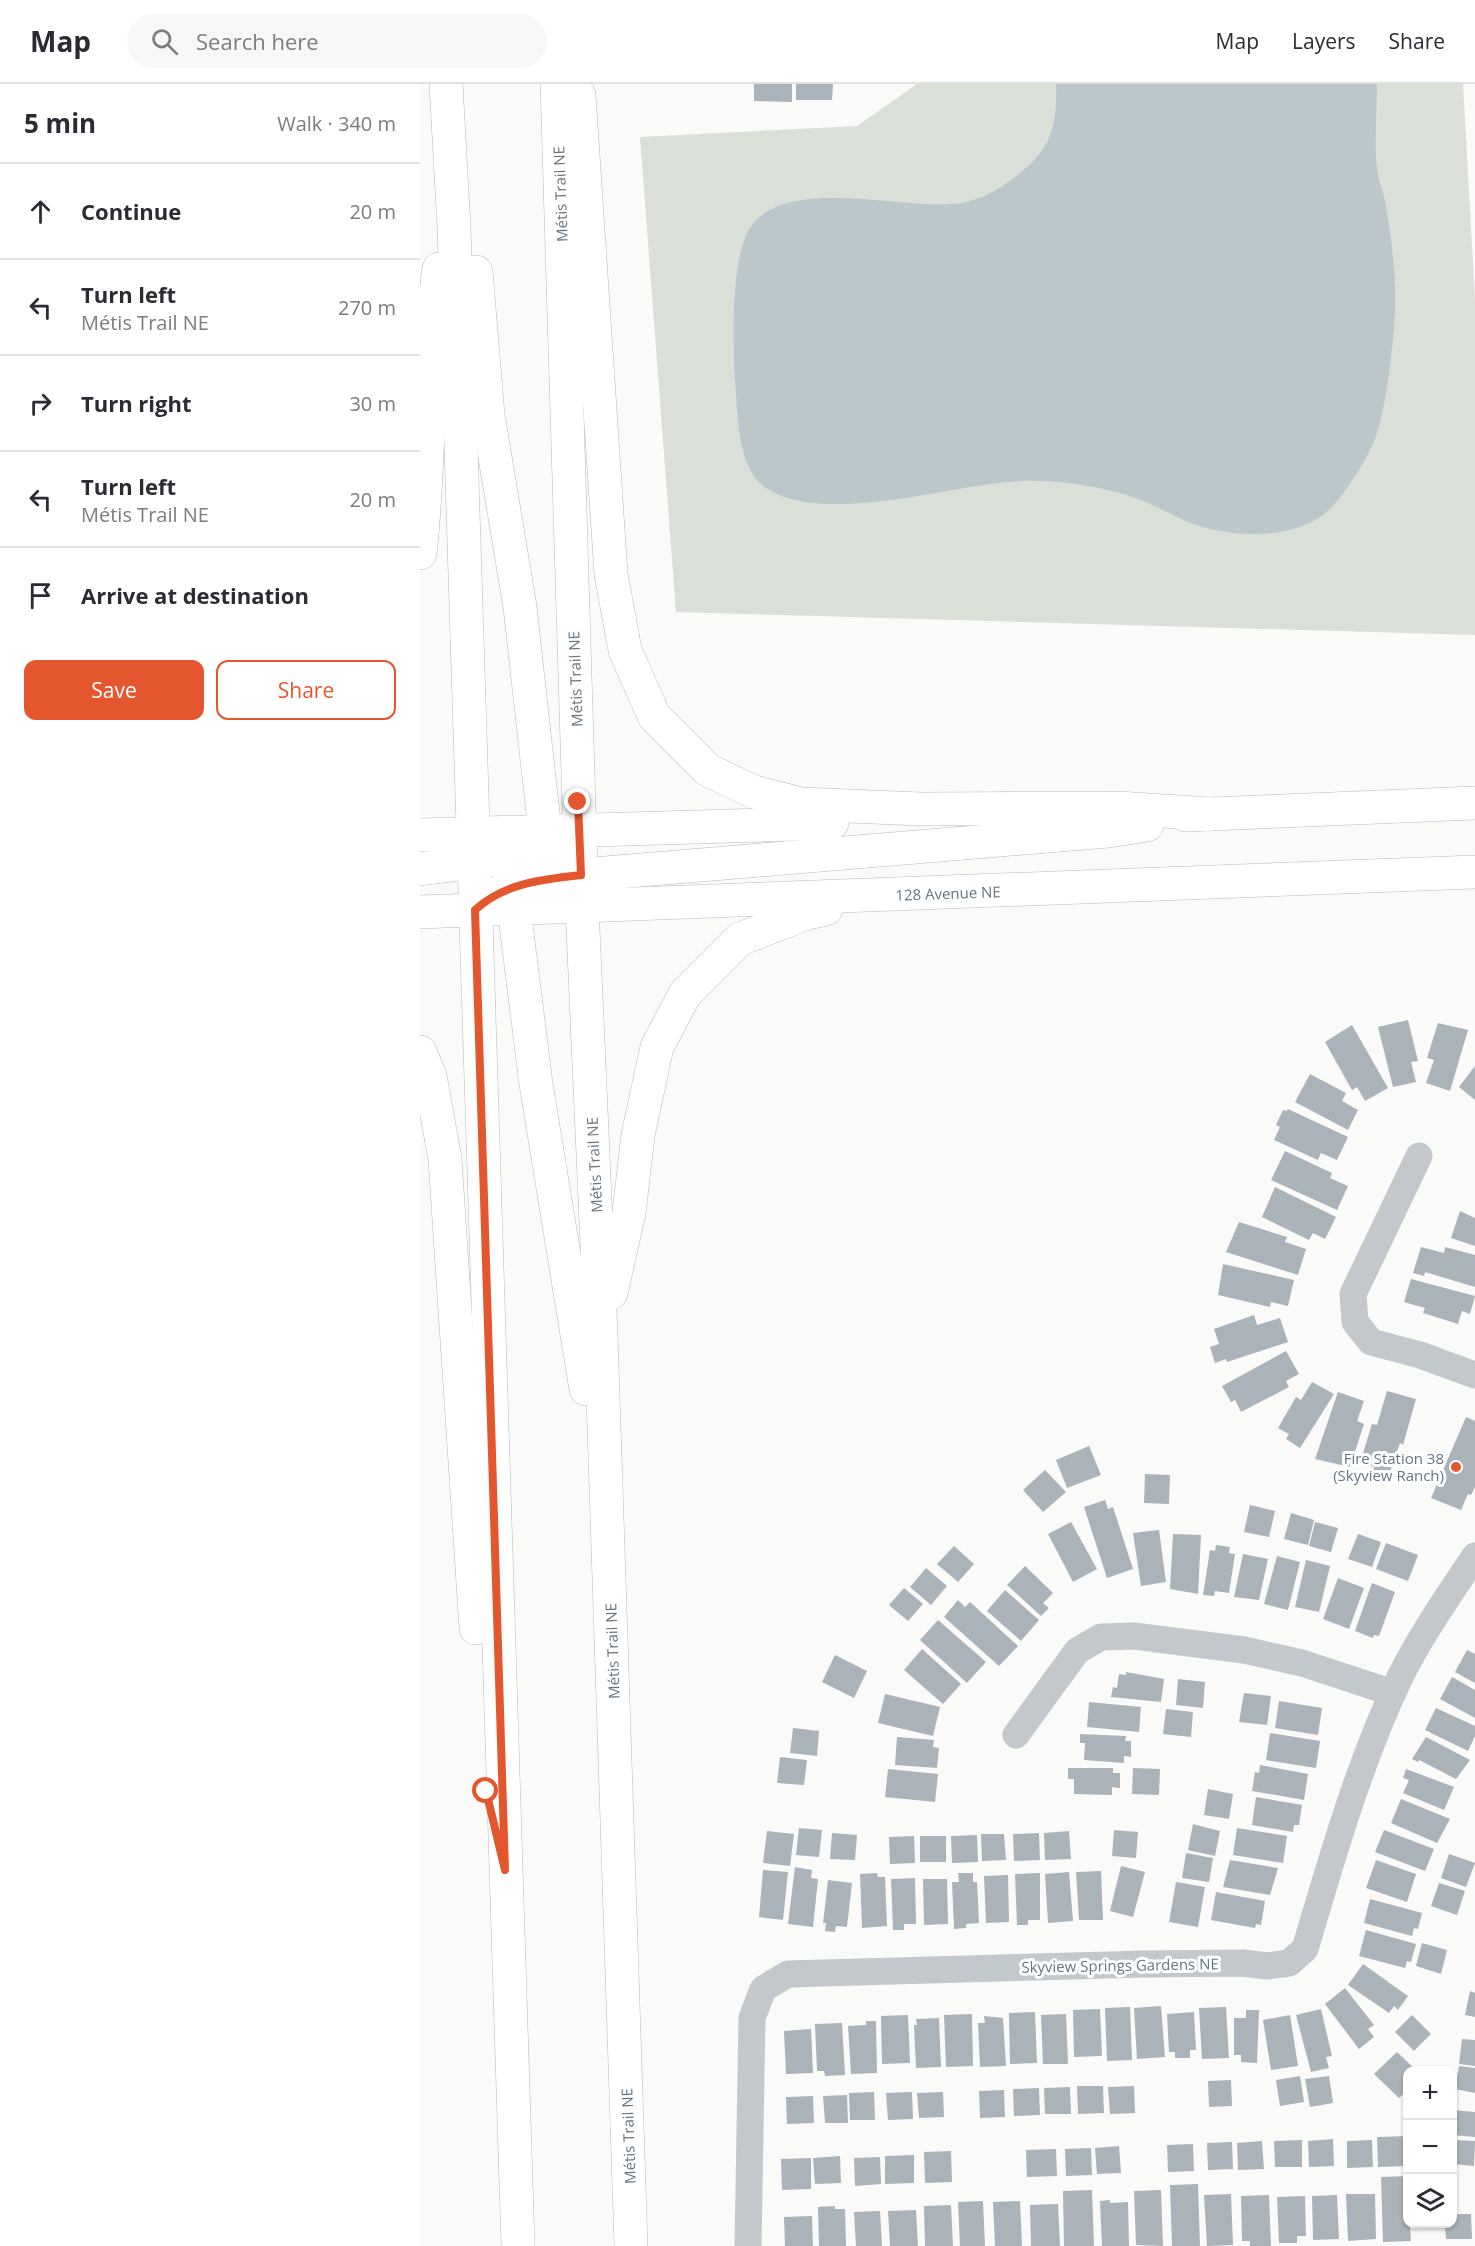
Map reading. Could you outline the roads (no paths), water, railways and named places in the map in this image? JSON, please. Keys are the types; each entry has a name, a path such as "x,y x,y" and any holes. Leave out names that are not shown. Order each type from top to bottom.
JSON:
{"main road":[{"path":"446,84 493,871 536,1084 608,1524"},
{"path":"460,84 488,415 520,607 547,839 574,886 1108,831 1209,814"},
{"name":"Métis Trail NE","path":"557,84 579,829 574,886 601,1335 632,2246"},
{"path":"578,84 610,574 625,650 654,716 708,770 754,792 801,804 921,809 1118,808 1209,814"},
{"path":"420,553 424,515 434,310 440,268 454,228"},
{"name":"128 Avenue NE","path":"420,912 475,910 493,871 547,839 579,829 1209,814 1475,803"},
{"name":"128 Avenue NE","path":"420,836 493,871 574,886 884,896 1475,872"},
{"path":"420,868 493,871"},
{"path":"493,871 475,910 518,2246"},
{"path":"601,1335 629,1213 638,1135 657,1047 689,988 740,939 807,913 884,896"},
{"path":"420,1052 430,1076 445,1159 486,1791 505,1870"}],"street":[{"path":"1419,1156 1353,1294 1355,1322 1371,1342 1420,1355 1475,1375"},
{"name":"Skyview Springs Gardens NE","path":"748,2246 752,2018 763,1989 788,1974 1144,1964 1243,1963 1267,1966 1289,1963 1305,1949 1350,1805 1393,1694 1421,1642 1475,1556"},
{"path":"1016,1735 1077,1651 1101,1637 1134,1636 1244,1650 1302,1663 1393,1694"}],"place":[{"name":"Fire Station 38 (Skyview Ranch)","path":"1456,1467"}]}
